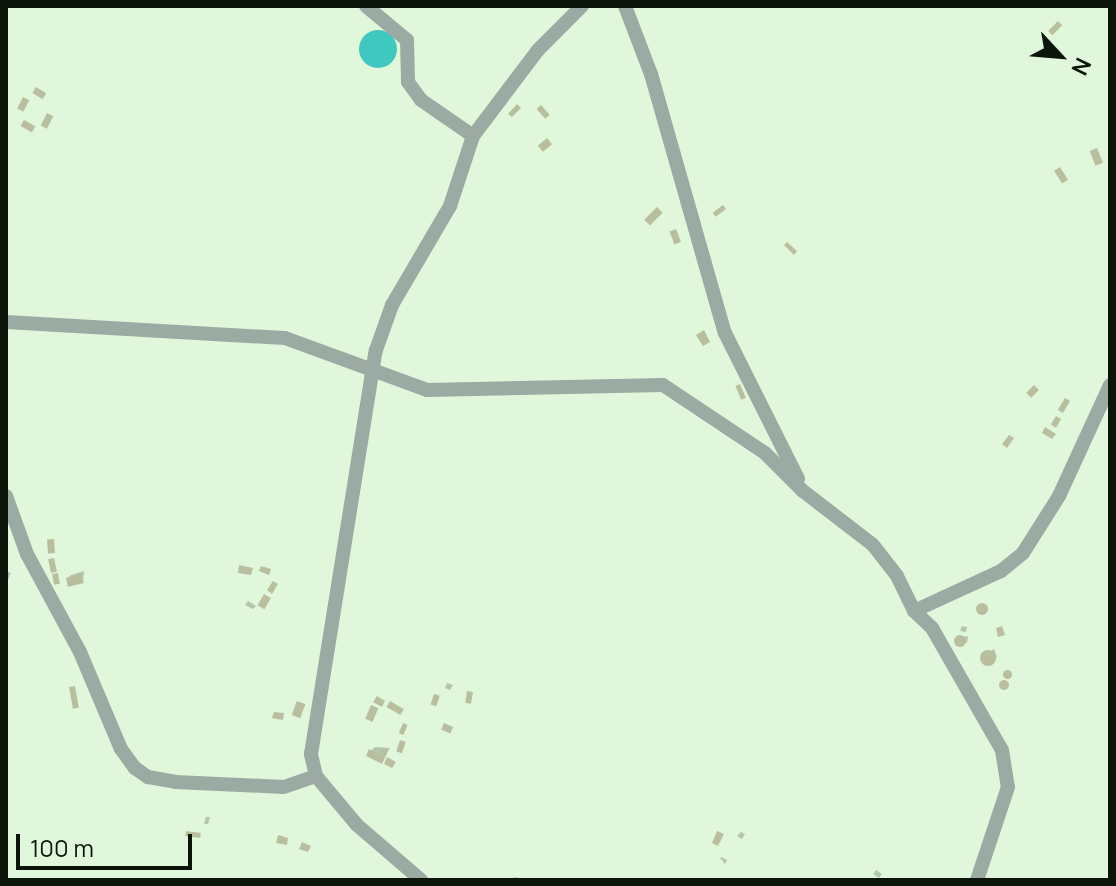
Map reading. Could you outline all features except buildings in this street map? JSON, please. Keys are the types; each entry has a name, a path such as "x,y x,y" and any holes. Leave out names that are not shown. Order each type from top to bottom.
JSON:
{"street":[{"path":"366,6 407,40 408,82 421,100 473,136"},
{"path":"421,880 357,825 316,776 311,754 326,638 371,374 392,305 450,206 473,136 538,50 582,6"},
{"path":"625,6 651,74 725,333 803,491"},
{"path":"6,322 285,338 371,374 427,390 663,385 753,443 803,491 873,545 897,576 914,611 932,628 1002,750 1008,787 977,880"},
{"path":"914,611 1001,571 1023,553 1059,496 1110,385"},
{"path":"6,496 27,554 80,652 121,749 135,768 148,777 175,782 253,786 284,787 316,776"}],"water":[{"path":"378,30 392,35 397,49 392,63 378,68 364,63 359,49 364,35"}]}
